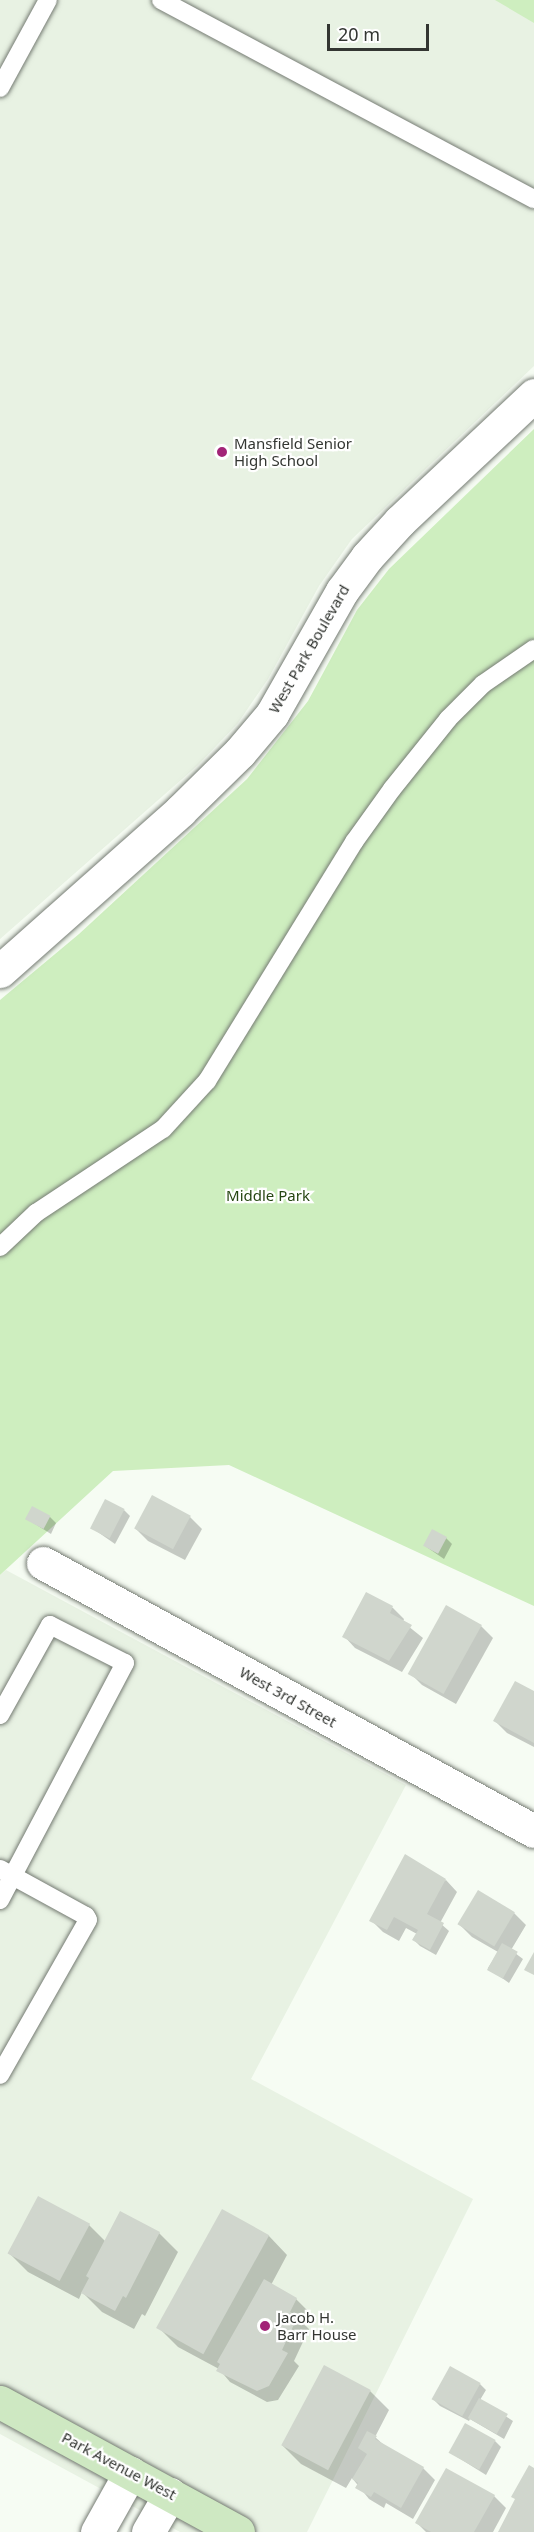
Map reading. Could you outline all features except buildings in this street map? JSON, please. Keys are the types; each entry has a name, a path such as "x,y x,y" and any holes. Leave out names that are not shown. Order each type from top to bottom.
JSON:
{"main road":[{"name":"Park Avenue West","path":"0,2402 238,2532"}],"street":[{"name":"West Park Boulevard","path":"0,971 180,811 240,752 272,714 342,591 367,557 400,521 534,395"},
{"name":"West 3rd Street","path":"43,1563 534,1831"},
{"path":"97,2532 130,2473"},
{"path":"148,2532 170,2494"}],"lane":[{"path":"0,88 48,0"},
{"path":"161,0 534,199"},
{"path":"0,1247 36,1213 163,1129 207,1082 354,842 392,789 448,719 483,684 534,649"},
{"path":"0,1715 50,1625 125,1663 7,1873 0,1900"},
{"path":"0,2075 88,1920 86,1916 7,1873"}],"shaded area":[{"name":"Mansfield Senior High School","path":"0,0 534,0 534,366 352,539 319,586 268,679 238,723 198,765 0,939"},
{"path":"6,1570 406,1785 251,2079 473,2199 307,2532 180,2532 0,2434 0,1575"}],"green space":[{"path":"495,0 534,0 534,23"},
{"name":"Middle Park","path":"534,429 534,1606 229,1465 113,1471 0,1575 0,1000 79,934 247,779 308,701 357,610 389,569"}],"place":[{"name":"Mansfield Senior High School","path":"222,452"},
{"name":"Jacob H. Barr House","path":"265,2326"}]}
